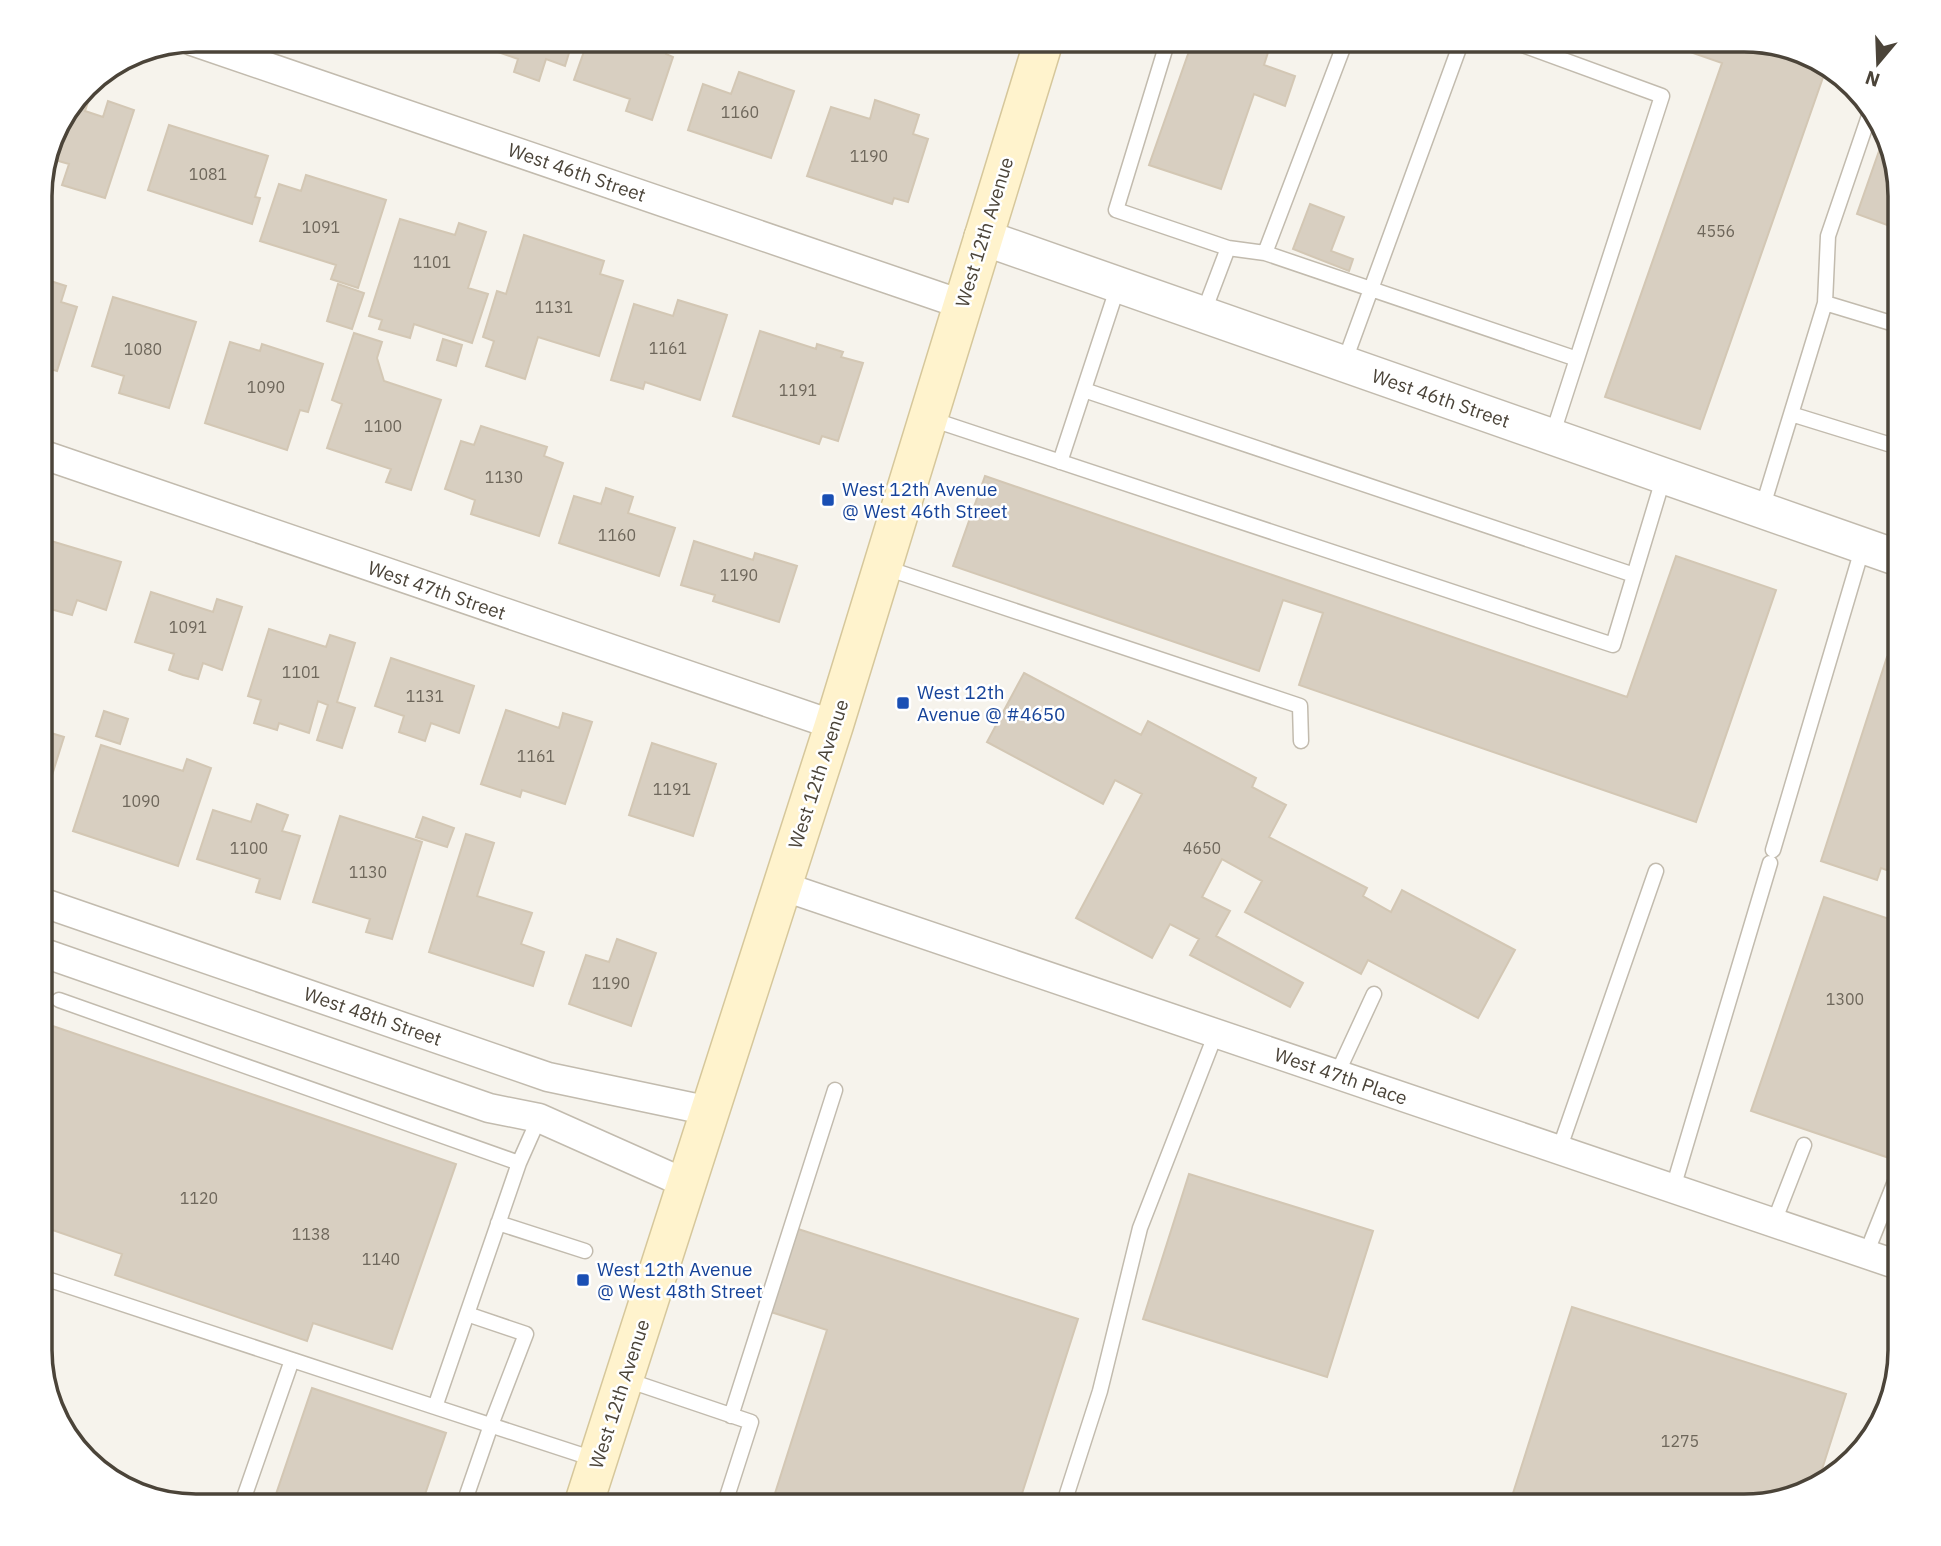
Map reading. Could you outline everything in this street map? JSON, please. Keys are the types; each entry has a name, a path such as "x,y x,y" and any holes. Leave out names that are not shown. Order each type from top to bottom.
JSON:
{"main road":[{"name":"West 12th Avenue","path":"587,1494 834,726 1040,52"}],"street":[{"name":"West 46th Street","path":"227,53 961,304"},
{"name":"West 46th Street","path":"982,237 1888,555"},
{"name":"West 47th Street","path":"53,458 834,726"},
{"name":"West 47th Place","path":"782,886 1888,1262"},
{"name":"West 48th Street","path":"53,906 548,1077 710,1111"},
{"path":"53,956 489,1108 540,1118 687,1184"}],"lane":[{"path":"1164,52 1116,210 1228,248 1265,253 1577,359"},
{"path":"1265,253 1341,52"},
{"path":"1344,364 1458,52"},
{"path":"1542,52 1662,96 1552,437"},
{"path":"1762,510 1825,303 1828,236 1867,122"},
{"path":"1203,314 1228,248"},
{"path":"1060,462 1119,285"},
{"path":"1825,303 1888,322"},
{"path":"1084,390 1634,575"},
{"path":"1791,414 1888,444"},
{"path":"927,418 1613,645 1664,476"},
{"path":"1673,1188 1863,546"},
{"path":"882,566 1300,706 1301,741"},
{"path":"1559,1150 1656,870"},
{"path":"1337,1074 1374,994"},
{"path":"60,1000 519,1163"},
{"path":"1067,1494 1100,1391 1140,1228 1216,1033"},
{"path":"731,1416 835,1090"},
{"path":"435,1407 519,1163 540,1118"},
{"path":"1774,1222 1804,1145"},
{"path":"1866,1254 1888,1199"},
{"path":"498,1223 584,1251"},
{"path":"53,1281 598,1460"},
{"path":"467,1314 526,1334 467,1494"},
{"path":"244,1494 292,1360"},
{"path":"624,1379 751,1422 728,1494"}],"building":[{"path":"1189,52 1268,52 1264,65 1295,76 1285,106 1254,94 1221,189 1149,165"},
{"path":"1691,52 1744,52 1782,57 1823,77 1700,429 1605,397 1722,63"},
{"path":"500,53 569,53 565,66 546,59 539,81 514,72 518,59"},
{"path":"584,53 666,53 673,57 652,120 626,111 630,99 574,80"},
{"path":"739,72 794,91 771,158 688,130 703,84 731,94"},
{"path":"875,100 919,115 913,134 928,139 908,202 894,198 892,204 807,176 831,107 870,119"},
{"path":"108,101 134,110 105,198 62,185 69,164 57,159 67,133 88,102 85,111 103,117"},
{"path":"169,125 268,156 255,197 260,198 252,224 148,190"},
{"path":"1880,148 1886,168 1888,225 1857,214"},
{"path":"306,175 386,200 358,288 331,279 336,265 260,241 279,184 301,191"},
{"path":"1310,204 1344,217 1331,251 1353,259 1349,271 1293,249"},
{"path":"400,219 455,235 459,223 486,232 468,288 488,294 472,343 414,324 410,338 379,329 382,320 369,316"},
{"path":"524,235 604,261 600,274 623,281 599,356 538,337 525,379 486,366 494,341 483,337 497,291 506,294"},
{"path":"53,282 66,286 61,302 77,307 57,371 53,370"},
{"path":"338,284 364,293 352,329 327,321"},
{"path":"113,297 196,322 169,408 119,393 124,376 92,366"},
{"path":"678,300 727,315 700,400 645,382 643,389 611,380 634,304 673,316"},
{"path":"760,331 816,349 817,344 843,352 841,357 863,363 838,441 822,436 819,444 733,416"},
{"path":"354,333 382,342 377,358 384,381 441,400 411,490 386,482 391,469 327,448 342,404 332,400"},
{"path":"443,339 462,345 456,366 437,360"},
{"path":"230,342 260,351 262,344 323,364 308,412 300,410 287,450 205,423"},
{"path":"481,426 547,447 544,456 563,463 539,536 471,514 475,500 445,489 461,441 474,445"},
{"path":"985,476 1627,697 1676,556 1776,590 1696,822 1299,685 1323,613 1283,600 1259,671 953,566"},
{"path":"606,488 633,497 628,513 675,528 659,576 559,543 574,496 601,504"},
{"path":"694,541 753,560 755,553 797,566 779,622 713,601 715,595 681,585"},
{"path":"53,542 121,562 106,610 77,600 72,615 53,610"},
{"path":"151,592 213,612 217,599 242,607 222,670 203,663 198,679 183,675 169,670 174,654 135,642"},
{"path":"269,629 326,647 330,635 355,643 337,702 355,708 342,748 317,740 328,705 318,701 309,733 279,723 277,730 254,723 261,700 248,696"},
{"path":"1888,657 1888,870 1881,868 1877,880 1821,861"},
{"path":"391,658 474,686 459,733 431,723 425,741 399,732 404,716 375,706"},
{"path":"1024,673 1141,735 1148,721 1256,778 1252,787 1286,805 1269,837 1367,888 1363,896 1391,912 1402,890 1515,950 1478,1018 1368,960 1361,974 1245,912 1262,881 1222,859 1202,897 1230,911 1216,936 1303,983 1290,1007 1190,955 1199,939 1170,924 1152,958 1076,918 1142,794 1115,780 1103,804 987,742"},
{"path":"506,710 559,728 563,713 592,722 565,804 522,790 520,797 481,784"},
{"path":"104,711 128,719 120,744 96,736"},
{"path":"53,734 64,737 53,772"},
{"path":"652,743 716,764 693,836 629,815"},
{"path":"101,745 183,771 187,759 211,768 178,866 73,831"},
{"path":"257,804 288,815 282,831 300,836 280,899 256,892 260,879 197,859 213,810 251,822"},
{"path":"340,816 422,842 392,939 366,932 370,919 313,902"},
{"path":"423,817 454,828 447,847 416,837"},
{"path":"466,834 494,843 477,896 532,913 521,944 544,952 533,986 429,952"},
{"path":"1824,897 1888,919 1888,1158 1751,1111"},
{"path":"617,939 656,953 631,1026 569,1004 586,955 609,962"},
{"path":"53,1026 456,1164 392,1349 313,1323 307,1341 115,1275 122,1254 53,1230"},
{"path":"1189,1174 1373,1231 1327,1377 1143,1319"},
{"path":"798,1229 1078,1319 1022,1494 775,1494 827,1330 771,1312"},
{"path":"1572,1307 1846,1394 1822,1471 1791,1486 1744,1494 1513,1494"},
{"path":"312,1388 446,1433 425,1494 276,1494"}],"place":[{"name":"West 12th Avenue @ West 46th Street","path":"828,500"},
{"name":"West 12th Avenue @ #4650","path":"903,703"},
{"name":"West 12th Avenue @ West 48th Street","path":"583,1280"}]}
